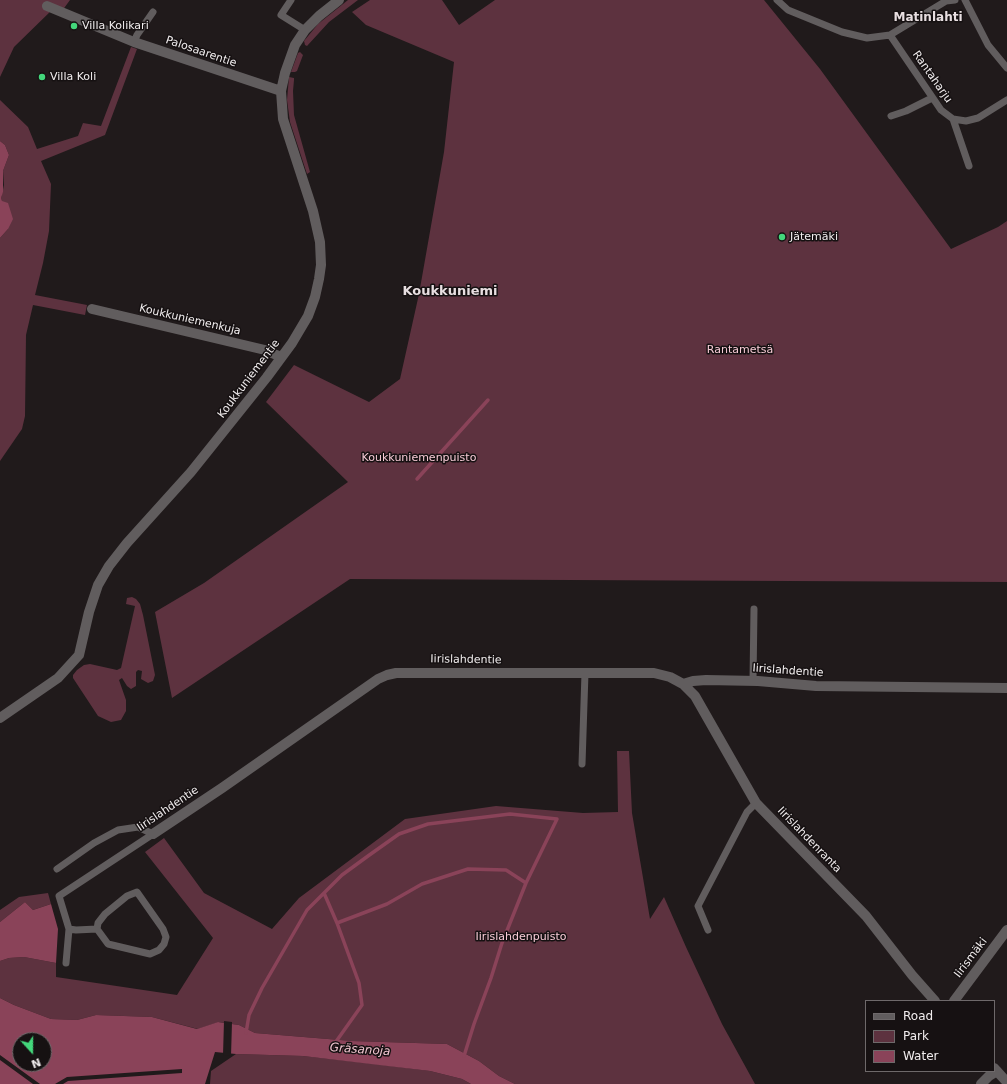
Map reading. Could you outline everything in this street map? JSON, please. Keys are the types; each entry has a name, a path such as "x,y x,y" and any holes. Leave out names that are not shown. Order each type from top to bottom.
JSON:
{"street":[{"name":"Koukkuniementie","path":"0,718 58,678 78,655 89,612 98,585 109,566 127,543 191,472 267,377 308,316 315,297 321,265 321,252 318,228 283,119 281,91 289,59 295,44 305,30 319,16 339,0"},
{"name":"Palosaarentie","path":"47,6 134,42 281,91"},
{"name":"Koukkuniemenkuja","path":"92,309 265,350 281,357"},
{"name":"Iirislahdentie","path":"153,834 222,788 378,679 387,674 396,672 654,673 670,677 683,684 706,680 753,681 816,686 1007,688"},
{"name":"Iirislahdenranta","path":"683,684 695,696 756,803 866,916 912,975 934,1000"},
{"name":"Iirismäki","path":"955,1000 1007,930"},
{"path":"995,1069 1007,1082"},
{"path":"980,1084 992,1072"}],"lane":[{"path":"291,0 281,15 305,30"},
{"path":"777,0 788,10 842,32 867,38 890,35 946,0 955,0"},
{"path":"965,0 988,44 1007,68"},
{"path":"134,42 137,35 154,12"},
{"name":"Rantaharju","path":"890,35 932,98 941,110 953,119 966,121 978,118 1007,100"},
{"path":"891,116 906,111 932,98"},
{"path":"953,119 969,166"},
{"path":"753,681 754,609"},
{"path":"582,764 584,673"},
{"path":"708,930 698,906 747,812 756,803"},
{"path":"57,869 91,845 118,830 138,827 153,834"},
{"name":"Iirislahdentie","path":"66,963 69,929 59,896 153,834"},
{"path":"137,892 163,929 166,937 164,944 159,950 150,954 144,954 108,944 97,929 98,924 105,914 127,896 137,892"},
{"path":"69,929 97,929"}],"green space":[{"path":"0,0 70,0 62,11 54,8 14,47 0,77"},
{"path":"348,0 358,0 329,22 307,46 305,45 304,41 318,24"},
{"name":"Rantametsä","path":"370,0 442,0 459,25 495,0 764,0 820,69 951,249 998,227 1007,221 1007,582 350,579 172,698 155,612 204,583 348,482 266,402 294,365 369,402 400,379 419,294 444,152 454,62 366,25 352,12"},
{"path":"131,47 137,49 105,135 41,161 51,184 49,231 35,295 87,305 85,315 33,305 26,335 25,416 22,429 0,461 0,238 8,229 1,198 4,185 3,171 9,155 5,145 0,141 0,100 28,127 37,149 78,136 83,123 101,126"},
{"path":"300,52 303,55 297,71 291,72 298,53"},
{"path":"289,77 294,78 294,115 310,172 307,174 290,122 287,100"},
{"path":"132,597 140,604 155,675 153,681 148,683 141,679 142,671 138,670 136,672 136,686 131,689 122,678 119,680 126,700 126,711 121,720 111,722 98,716 73,678 73,675 84,665 90,664 117,670 121,668 135,606 126,604 127,598"},
{"name":"Iirislahdenpuisto","path":"617,751 629,751 632,813 650,919 664,897 722,1024 755,1084 515,1084 499,1076 479,1061 447,1044 352,1041 255,1033 239,1025 219,1022 198,1029 152,1017 96,1015 77,1020 51,1019 0,998 0,961 9,958 24,957 56,963 56,977 177,995 213,938 145,852 164,838 204,893 272,929 299,898 405,819 496,806 583,813 618,812"},
{"path":"48,893 51,904 33,910 25,902 0,922 0,910 19,897"},
{"path":"236,1054 303,1056 376,1064 430,1071 462,1079 471,1084 210,1084 211,1071"}],"water":[{"path":"0,141 5,145 9,155 3,171 3,192 1,198 2,201 8,203 13,219 8,229 0,238"},
{"path":"25,902 33,910 51,904 58,929 56,963 24,957 9,958 0,961 0,922"},
{"name":"Gräsanoja","path":"0,998 51,1019 77,1020 96,1015 152,1017 197,1029 218,1022 239,1025 255,1033 352,1041 447,1044 479,1061 499,1076 515,1084 471,1084 462,1079 430,1071 303,1056 215,1052 205,1084 0,1084"}],"pier":[{"path":"224,1021 232,1022 231,1056 223,1055"},
{"path":"0,1055 12,1064 12,1069 0,1060"},
{"path":"182,1069 182,1073 68,1081 63,1084 55,1084 67,1077"},
{"path":"16,1072 23,1072 40,1084 33,1084"}],"waterway":[{"path":"417,479 488,400"},
{"path":"246,1033 249,1015 262,988 307,910 342,875 399,834 428,824 510,814 557,819 526,883 502,943 464,1056"},
{"path":"324,893 337,923 387,904 422,884 468,869 506,870 526,883"},
{"name":"Gräsanoja","path":"335,1043 362,1005 359,983 337,923"}],"place":[{"name":"Villa Kolikari","path":"74,26"},
{"name":"Villa Koli","path":"42,77"},
{"name":"Jätemäki","path":"782,237"}],"district":[{"name":"Matinlahti","path":"928,18"},
{"name":"Koukkuniemi","path":"450,292"}],"park label":[{"name":"Koukkuniemenpuisto","path":"419,458"}]}
